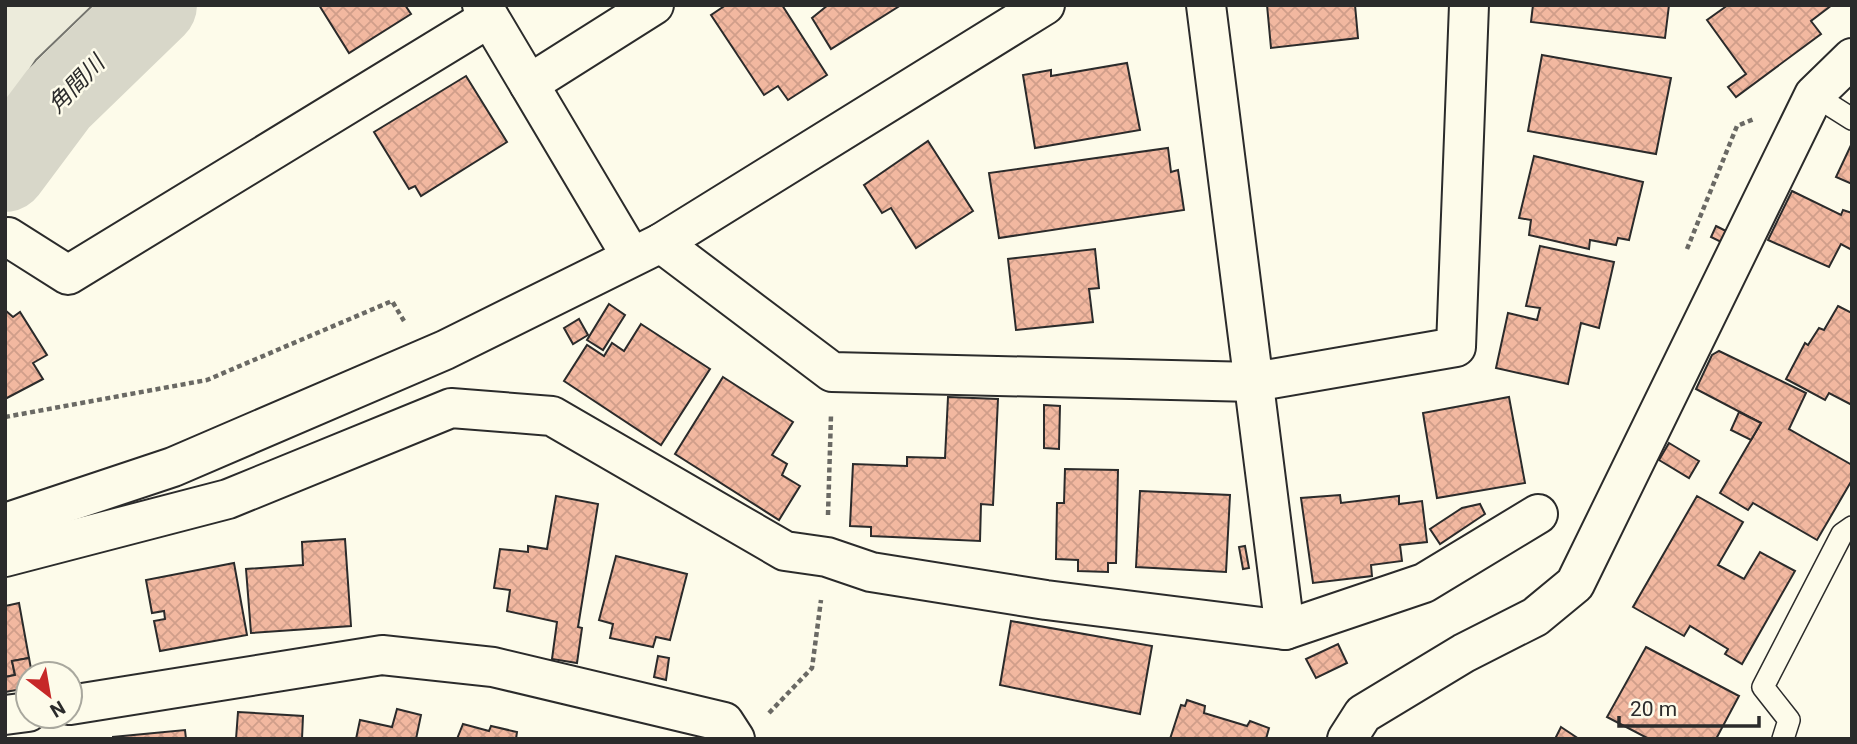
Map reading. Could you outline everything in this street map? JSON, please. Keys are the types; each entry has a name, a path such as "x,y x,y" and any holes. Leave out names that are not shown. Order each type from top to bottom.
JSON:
{"street":[{"path":"529,84 654,5"},
{"path":"5,523 173,467 445,350 646,249 1045,5"},
{"path":"1206,5 1285,630"},
{"path":"8,237 68,275 486,12 529,84 646,249 832,372 1254,382 1456,347 1469,5"},
{"path":"1347,739 1363,714 1464,653 1535,617 1574,584 1814,95 1852,58"},
{"path":"5,557 228,499 451,408 552,416 785,551 827,557 871,572 1046,600 1285,630 1424,583 1538,514"},
{"path":"84,703 382,654 493,667 748,730"}],"lane":[{"path":"1814,95 1852,119"},
{"path":"1783,739 1789,720 1763,687 1842,534 1852,527"}],"path":[{"path":"5,417 207,380 392,302 406,324"},
{"path":"748,730 812,668 827,557 832,372"}],"shaded area":[{"path":"5,5 93,5 36,60 5,108"}],"building":[{"path":"319,5 405,5 411,14 349,53"},
{"path":"726,5 782,5 827,75 788,100 778,86 764,95 711,15"},
{"path":"828,5 901,5 831,49 812,18"},
{"path":"1267,5 1355,5 1358,38 1271,48"},
{"path":"1533,5 1669,5 1665,38 1531,22"},
{"path":"1728,5 1832,5 1811,21 1821,34 1736,97 1728,87 1746,74 1707,20"},
{"path":"1542,55 1671,78 1656,154 1528,131"},
{"path":"1127,63 1140,130 1035,148 1023,75 1051,70 1051,76"},
{"path":"466,76 507,142 421,196 415,186 409,189 374,132"},
{"path":"928,141 973,211 916,248 891,208 882,213 864,185"},
{"path":"1852,143 1852,184 1836,177"},
{"path":"1168,148 1171,172 1178,170 1184,210 999,238 989,173"},
{"path":"1534,156 1643,182 1629,240 1618,238 1616,245 1590,240 1589,249 1529,235 1531,220 1519,218"},
{"path":"1792,191 1841,215 1843,210 1852,213 1852,250 1841,244 1829,267 1768,240"},
{"path":"1716,226 1726,231 1721,242 1711,237"},
{"path":"1540,246 1614,262 1599,328 1581,323 1568,384 1496,368 1508,313 1537,320 1540,308 1526,306"},
{"path":"1095,249 1099,288 1089,289 1093,322 1016,330 1008,259"},
{"path":"609,304 625,315 603,350 587,340"},
{"path":"1838,306 1852,313 1852,405 1829,393 1825,400 1786,379 1805,343 1808,345 1819,328 1824,330"},
{"path":"5,310 13,317 20,312 47,355 33,363 43,379 5,399"},
{"path":"579,319 588,335 573,344 564,328"},
{"path":"641,324 710,369 661,445 564,381 587,345 604,356 612,343 624,351"},
{"path":"1719,351 1806,393 1789,429 1852,465 1852,480 1817,540 1753,503 1748,510 1720,493 1761,423 1696,389 1712,355"},
{"path":"723,377 793,422 772,455 787,464 782,475 800,486 779,520 675,454"},
{"path":"948,397 998,399 993,505 981,504 980,541 871,536 871,527 850,526 853,464 907,466 907,457 945,458"},
{"path":"1509,397 1525,483 1437,498 1423,413"},
{"path":"1044,405 1060,406 1059,449 1044,448"},
{"path":"1739,412 1761,423 1751,440 1731,430"},
{"path":"1669,443 1699,461 1689,478 1659,460"},
{"path":"1065,469 1118,470 1116,563 1108,563 1108,572 1078,571 1078,560 1056,559 1057,503 1064,503"},
{"path":"1140,491 1230,495 1226,572 1136,567"},
{"path":"1340,495 1341,503 1399,496 1399,504 1422,501 1427,542 1400,545 1402,561 1371,565 1372,576 1313,583 1301,498"},
{"path":"556,496 598,504 578,627 582,628 577,663 552,659 557,622 507,611 510,590 494,588 500,549 528,552 528,546 547,549"},
{"path":"1697,496 1743,522 1718,565 1744,579 1760,552 1795,571 1742,664 1725,654 1728,649 1690,626 1684,636 1633,607"},
{"path":"1480,504 1485,514 1440,544 1430,529 1462,508"},
{"path":"345,539 351,626 251,633 246,569 303,565 302,542"},
{"path":"1245,546 1249,568 1243,569 1239,547"},
{"path":"616,556 687,574 670,640 656,637 653,647 610,638 613,624 599,620"},
{"path":"234,563 247,635 160,651 154,621 165,619 164,611 152,613 146,580"},
{"path":"19,603 29,658 12,661 14,675 5,677 5,606"},
{"path":"1011,621 1152,646 1140,714 1000,685"},
{"path":"1338,644 1347,663 1316,678 1306,659"},
{"path":"1646,647 1739,696 1716,739 1649,739 1607,717"},
{"path":"658,656 669,658 666,680 654,677"},
{"path":"14,675 14,690 5,692 5,677"},
{"path":"1187,700 1205,706 1204,713 1247,726 1250,721 1269,728 1266,739 1170,739 1181,705 1185,706"},
{"path":"397,709 421,715 416,739 356,739 360,720 392,727"},
{"path":"238,712 303,716 302,739 236,739"},
{"path":"463,724 489,731 491,726 517,732 516,739 457,739"},
{"path":"1561,727 1579,739 1555,739"},
{"path":"185,730 186,739 113,739 113,737"}],"waterway":[{"name":"角間川","path":"5,170 58,99 155,5"}]}
